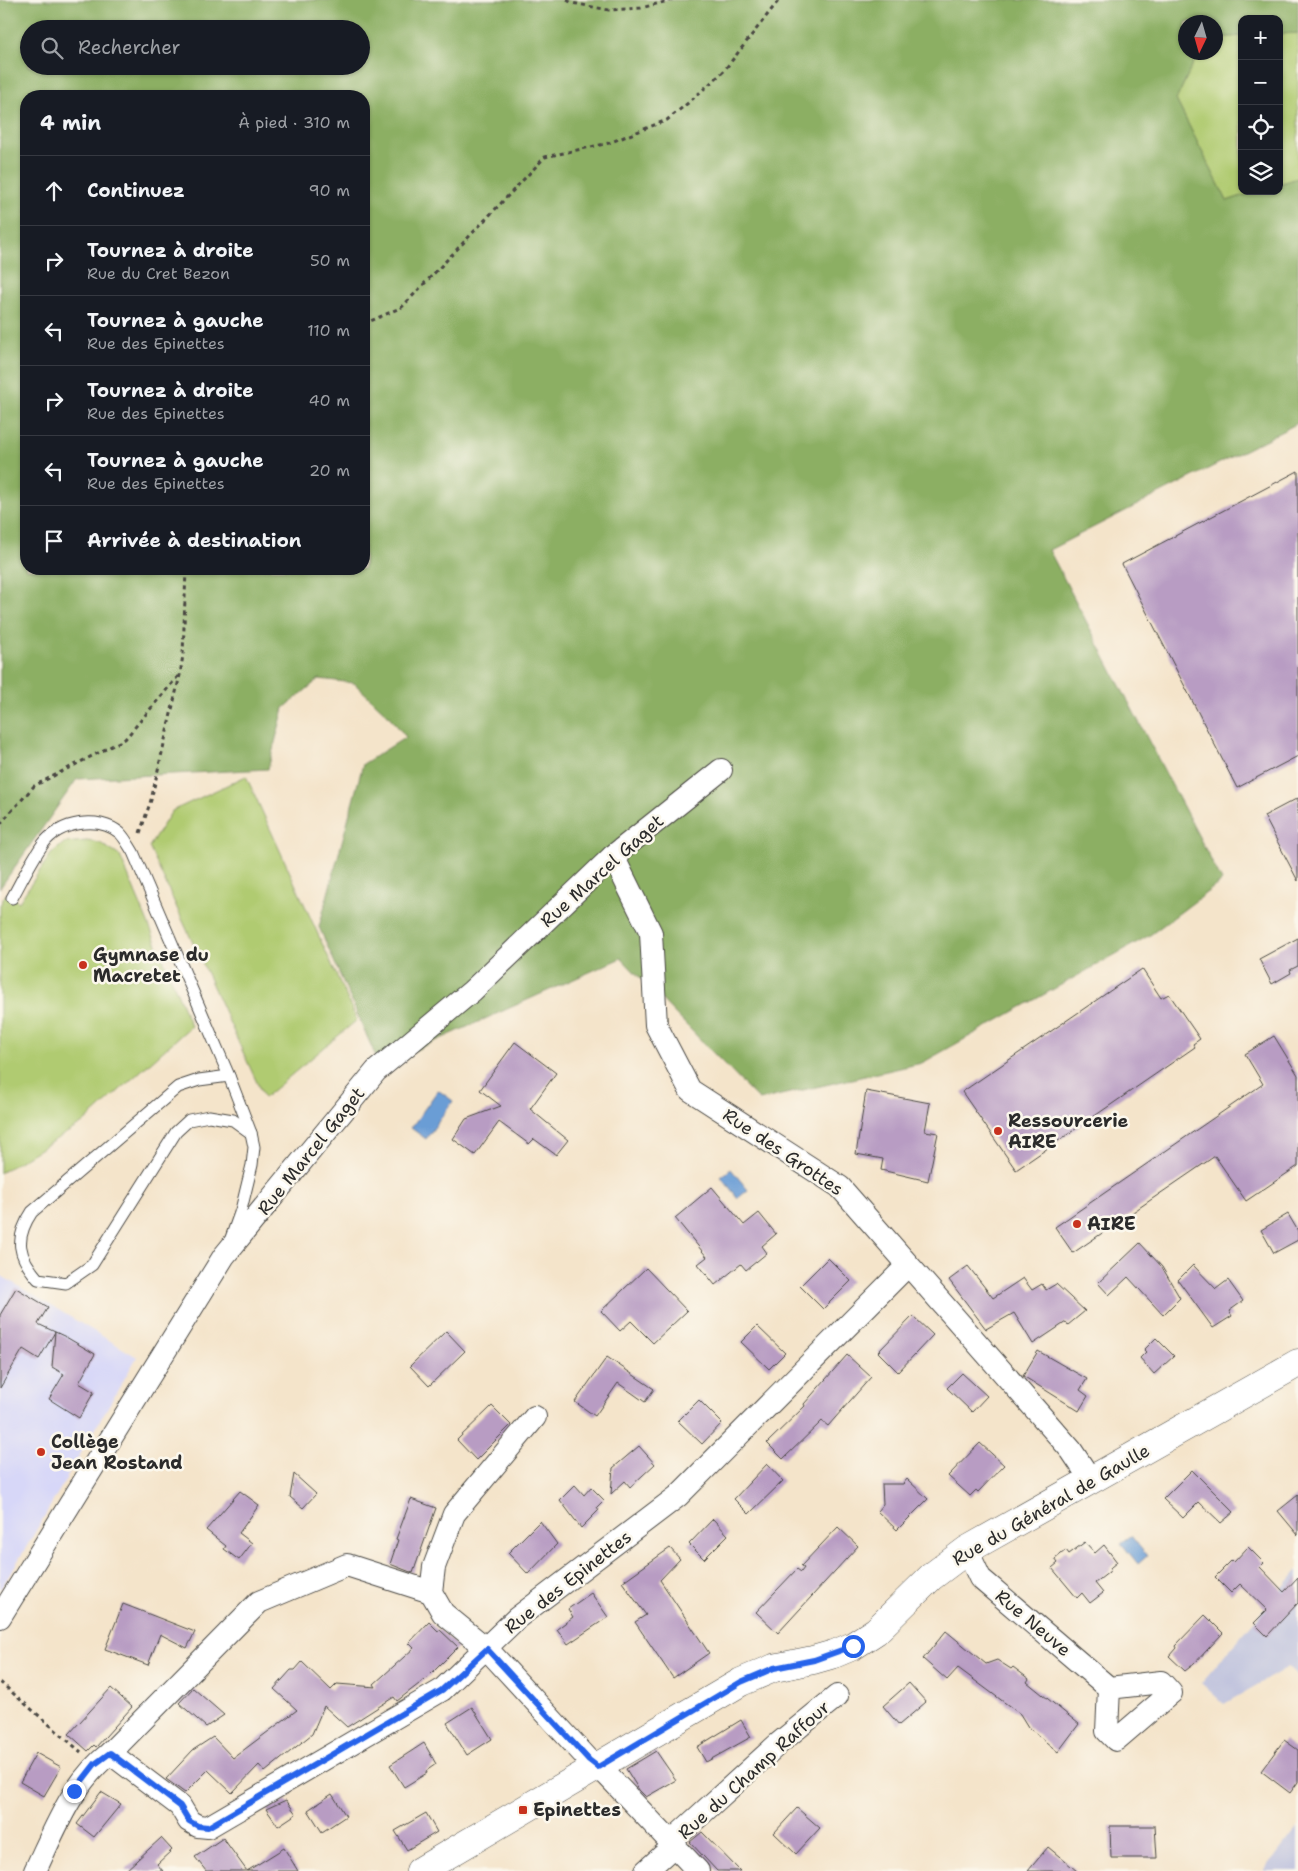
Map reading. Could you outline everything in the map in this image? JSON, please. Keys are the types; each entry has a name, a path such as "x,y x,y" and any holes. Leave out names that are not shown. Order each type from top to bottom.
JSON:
{"main road":[{"name":"Rue du Général de Gaulle","path":"420,1871 741,1682 774,1668 814,1660 853,1646 876,1631 931,1577 967,1550 1298,1363"}],"street":[{"name":"Rue Marcel Gaget","path":"0,1617 224,1256 376,1071 472,991 613,856 721,770"},
{"name":"Rue des Grottes","path":"613,856 650,933 656,1025 690,1090 840,1187 1070,1450 1092,1480"},
{"name":"Rue des Epinettes","path":"102,1759 180,1806 189,1821 198,1826 208,1827 442,1690 487,1649 517,1618 678,1496 908,1265"},
{"path":"535,1417 454,1514 434,1567 432,1592 443,1613 487,1649 582,1753 598,1767 698,1871"},
{"name":"Rue Neuve","path":"967,1550 980,1578 1109,1688"},
{"path":"35,1871 74,1791 102,1759 259,1602 347,1565 432,1592"},
{"name":"Rue du Champ Raffour","path":"646,1871 668,1851 676,1837 778,1744 837,1696"}],"lane":[{"path":"12,898 44,843 60,830 78,823 103,824 120,833 133,852 230,1076 251,1133 254,1147 252,1165 240,1210 224,1256"},
{"path":"230,1076 199,1080 178,1087 32,1212 24,1223 19,1244 26,1265 38,1279 66,1283 92,1264 176,1132 189,1120 209,1116 233,1120 251,1133"}],"path":[{"path":"568,0 572,3 609,10 641,8 672,0"},
{"path":"370,321 402,307 545,157 609,143 667,120 723,72 779,0"},
{"path":"133,852 151,800 180,675 183,656 186,575"},
{"path":"0,824 34,786 125,739 180,675"},
{"path":"0,1682 102,1759"}],"shaded area":[{"name":"Collège Jean Rostand","path":"0,1275 137,1357 0,1590"},
{"path":"1298,1570 1298,1676 1288,1667 1224,1704 1201,1683"},
{"path":"1298,1827 1298,1871 1264,1871"}],"green space":[{"path":"0,0 1298,0 1298,33 1283,34 1283,15 1238,15 1238,36 1223,37 1223,15 1178,15 1178,60 1195,60 1176,100 1227,201 1245,195 1283,195 1283,183 1298,178 1298,423 1049,550 1222,881 1150,935 922,1063 759,1100 621,958 380,1066 319,927 363,764 406,737 388,715 354,683 319,679 284,708 268,769 77,779 0,888"},
{"path":"1298,33 1298,178 1283,183 1283,60 1283,34"},
{"path":"1238,36 1238,195 1245,195 1227,201 1176,100 1195,60 1223,60 1223,37"},
{"path":"246,776 357,1020 264,1098 149,847 172,811"},
{"name":"Gymnase du Macretet","path":"87,841 100,843 120,856 191,1026 83,1123 0,1173 0,905 6,894 19,902 51,854 64,843"}],"water":[{"path":"438,1090 453,1101 426,1139 411,1128"},
{"path":"731,1169 748,1190 738,1198 721,1177"},
{"path":"1131,1536 1147,1556 1138,1564 1121,1543"}],"building":[{"path":"1298,471 1298,756 1237,788 1122,564"},
{"path":"1298,798 1298,881 1264,816"},
{"path":"1298,938 1298,966 1290,970 1291,973 1272,984 1259,959"},
{"path":"1142,969 1161,998 1169,994 1200,1039 1193,1044 1195,1047 1016,1170 962,1092"},
{"path":"1274,1036 1298,1075 1298,1166 1246,1201 1215,1156 1073,1253 1055,1227 1263,1084 1245,1054"},
{"path":"515,1042 556,1073 530,1109 568,1140 556,1155 534,1139 529,1144 499,1122 475,1155 453,1139 466,1119 501,1106 480,1090"},
{"path":"866,1091 930,1103 925,1131 938,1133 928,1181 881,1170 883,1159 856,1154"},
{"path":"712,1187 744,1225 759,1213 776,1234 762,1246 767,1253 746,1270 741,1264 715,1285 698,1264 707,1257 675,1218"},
{"path":"1288,1214 1298,1231 1298,1240 1274,1253 1261,1230"},
{"path":"1140,1243 1162,1267 1180,1298 1163,1315 1128,1277 1109,1295 1098,1283"},
{"path":"828,1258 851,1281 823,1309 800,1286"},
{"path":"1193,1265 1216,1289 1228,1280 1243,1301 1229,1311 1232,1316 1213,1328 1178,1280"},
{"path":"968,1266 993,1298 1023,1278 1032,1290 1042,1284 1046,1290 1056,1284 1085,1311 1068,1325 1066,1322 1033,1344 1014,1313 986,1329 949,1280"},
{"path":"646,1268 687,1311 653,1343 631,1321 620,1331 601,1311"},
{"path":"16,1288 48,1307 38,1324 66,1337 95,1354 79,1383 94,1392 79,1418 49,1399 64,1374 52,1367 55,1332 39,1359 23,1349 0,1388 0,1315"},
{"path":"913,1316 933,1335 898,1372 878,1352"},
{"path":"757,1326 785,1353 769,1369 741,1342"},
{"path":"446,1331 465,1351 429,1386 410,1366"},
{"path":"1156,1338 1174,1356 1154,1374 1140,1358 1146,1352 1144,1350"},
{"path":"1038,1351 1087,1379 1080,1390 1088,1396 1079,1411 1023,1376"},
{"path":"847,1355 871,1377 828,1426 822,1421 783,1459 767,1443 805,1406 804,1404"},
{"path":"607,1357 654,1389 645,1402 618,1383 595,1416 575,1402"},
{"path":"962,1373 987,1396 972,1412 947,1388"},
{"path":"699,1400 722,1423 702,1444 678,1421"},
{"path":"492,1406 511,1425 476,1460 457,1440"},
{"path":"980,1443 1004,1465 978,1492 976,1490 970,1496 948,1476"},
{"path":"639,1446 655,1464 630,1487 625,1481 611,1494 613,1468"},
{"path":"767,1464 783,1481 749,1514 734,1499"},
{"path":"1192,1470 1234,1512 1221,1523 1199,1502 1183,1518 1163,1499"},
{"path":"294,1474 316,1494 303,1508 290,1497"},
{"path":"907,1479 928,1499 897,1530 877,1511 883,1504 882,1484 903,1484"},
{"path":"575,1485 584,1495 591,1487 604,1500 597,1507 599,1510 581,1528 560,1500"},
{"path":"240,1491 259,1505 239,1533 252,1543 239,1560 224,1549 226,1546 206,1530"},
{"path":"1298,1495 1298,1535 1278,1511"},
{"path":"411,1499 436,1508 413,1573 390,1564 398,1540 396,1539"},
{"path":"713,1519 728,1535 704,1559 689,1544"},
{"path":"540,1521 557,1544 528,1574 508,1553"},
{"path":"838,1527 858,1546 778,1633 756,1612 797,1569 801,1572 804,1568 801,1566"},
{"path":"1085,1542 1095,1553 1104,1545 1117,1562 1111,1567 1109,1572 1095,1583 1103,1593 1090,1603 1082,1593 1077,1598 1052,1568 1058,1563 1055,1559 1066,1550 1069,1554"},
{"path":"1248,1547 1264,1563 1260,1567 1284,1592 1298,1577 1298,1603 1267,1636 1254,1623 1267,1610 1240,1584 1231,1593 1215,1577 1232,1560 1234,1562"},
{"path":"670,1548 680,1559 660,1580 709,1653 673,1678 635,1622 646,1615 622,1582"},
{"path":"591,1593 608,1617 568,1644 557,1629 573,1617 568,1609"},
{"path":"123,1604 195,1632 187,1648 160,1634 148,1665 105,1649"},
{"path":"1205,1615 1223,1633 1185,1671 1169,1656 1176,1648 1175,1646"},
{"path":"429,1622 458,1647 428,1677 397,1701 394,1697 347,1727 324,1706 312,1734 265,1772 259,1765 232,1793 208,1770 185,1793 166,1779 193,1750 213,1737 233,1758 297,1710 274,1689 291,1670 295,1670 302,1662 331,1690 337,1684 376,1687 374,1684 414,1648 409,1643"},
{"path":"946,1631 986,1664 997,1660 1011,1669 1013,1667 1029,1679 1027,1682 1079,1724 1058,1752 1028,1727 1020,1714 958,1668 947,1680 923,1659"},
{"path":"909,1683 926,1702 899,1725 883,1706"},
{"path":"111,1688 132,1707 96,1747 94,1745 88,1751 69,1734"},
{"path":"193,1688 224,1715 206,1727 179,1703"},
{"path":"472,1707 492,1739 467,1755 447,1723"},
{"path":"741,1720 751,1737 706,1762 697,1747"},
{"path":"1284,1740 1298,1750 1298,1782 1290,1793 1261,1771"},
{"path":"424,1743 436,1764 426,1771 427,1773 404,1787 390,1765"},
{"path":"656,1751 676,1780 646,1797 639,1790 626,1769"},
{"path":"36,1753 61,1767 44,1796 20,1782"},
{"path":"101,1792 121,1804 94,1837 77,1824"},
{"path":"332,1794 346,1816 322,1832 308,1810"},
{"path":"286,1800 296,1814 278,1826 266,1809"},
{"path":"797,1808 820,1828 796,1854 774,1833"},
{"path":"426,1813 437,1832 407,1850 395,1831"},
{"path":"1110,1826 1155,1826 1157,1858 1111,1858"},
{"path":"702,1832 740,1871 717,1871 690,1842"},
{"path":"161,1838 172,1850 157,1864 163,1871 125,1871"},
{"path":"223,1838 247,1871 206,1871 195,1857"},
{"path":"1048,1847 1077,1871 1028,1871"},
{"path":"284,1848 298,1871 247,1871"}],"place":[{"name":"Gymnase du Macretet","path":"83,965"},
{"name":"Ressourcerie AIRE","path":"998,1131"},
{"name":"AIRE","path":"1077,1224"},
{"name":"Collège Jean Rostand","path":"41,1452"},
{"name":"Epinettes","path":"523,1810"}],"route":[{"path":"74,1791 95,1764 110,1753 180,1806 189,1821 198,1826 208,1827 442,1690 487,1649 589,1760 598,1767 741,1682 774,1668 814,1660 853,1646"}]}
